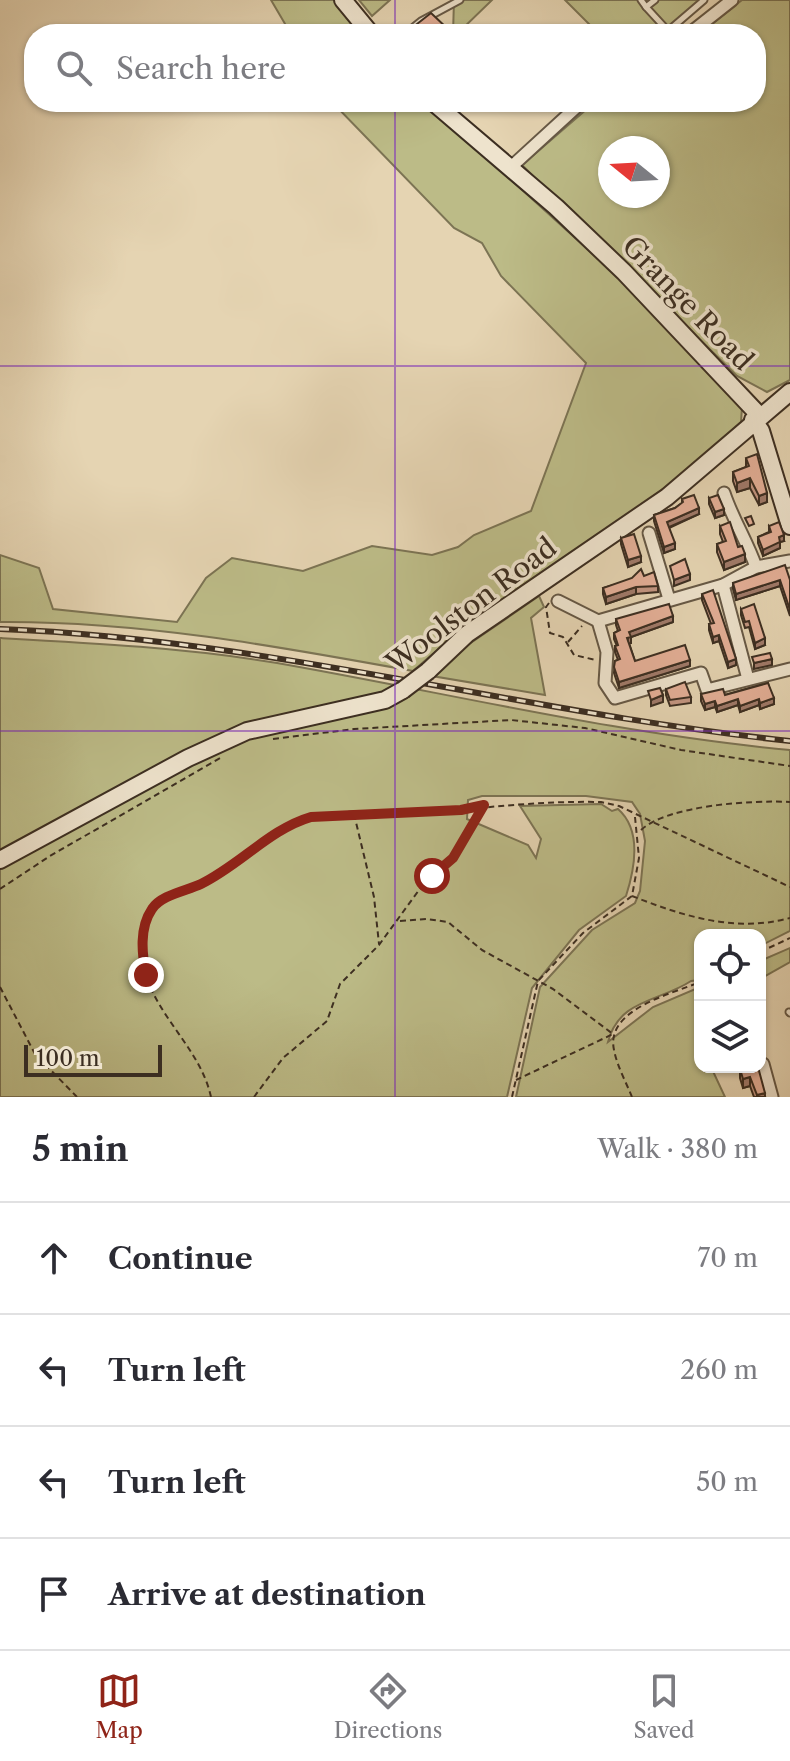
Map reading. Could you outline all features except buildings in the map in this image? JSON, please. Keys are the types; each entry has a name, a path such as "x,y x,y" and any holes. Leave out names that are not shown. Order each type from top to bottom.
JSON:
{"street":[{"path":"343,0 363,24"},
{"path":"702,24 732,0"},
{"name":"Grange Road","path":"445,112 624,272 756,418 790,526"},
{"path":"510,168 571,112"},
{"name":"Woolston Road","path":"0,860 224,749 247,731 385,700 403,690 467,634 667,497 790,392"},
{"path":"724,493 734,525 748,546 756,567"},
{"path":"649,533 669,599"},
{"path":"558,601 593,618 723,585 756,567 790,561"},
{"path":"723,585 748,679"},
{"path":"593,618 607,660 605,683 615,698 701,673 707,690 790,669"},
{"path":"765,1073 772,1097"}],"lane":[{"path":"417,24 460,0"},
{"path":"641,0 662,24"},
{"path":"646,7 655,0"},
{"path":"676,24 704,0"}],"path":[{"path":"558,601 548,603 546,607 550,633 563,637 574,655 607,660"},
{"path":"567,643 593,618"},
{"path":"261,741 354,729 511,720 563,724 681,750 790,766"},
{"path":"0,889 224,749"},
{"path":"639,832 650,822 669,814 766,801 790,802"},
{"path":"211,1097 203,1074 152,994 142,943 149,913 163,900 238,863 291,823 311,817 461,810 484,805 601,802 619,806 634,816 790,887"},
{"path":"254,1097 283,1058 327,1021 340,984 379,945 419,890 453,858 484,805"},
{"path":"354,814 374,897 379,945"},
{"path":"512,1097 538,981 583,933 632,896 639,832 634,816"},
{"path":"632,896 711,921 757,924 790,918"},
{"path":"399,921 427,919 448,922 482,950 538,981 589,1014 613,1034"},
{"path":"766,949 790,938"},
{"path":"632,1097 614,1050 613,1034 618,1023 641,1007 694,985"},
{"path":"0,987 35,1054 77,1097"},
{"path":"516,1080 613,1034"}],"shaded area":[{"path":"271,0 334,0 354,24 285,24"},
{"path":"359,0 390,0 372,16"},
{"path":"454,0 492,0 467,24 453,24"},
{"path":"565,0 706,0 678,24 589,24"},
{"path":"742,0 790,0 790,380 767,392 737,376 522,165 583,112 766,112 766,24 712,24"},
{"path":"342,112 436,112 637,294 742,407 741,422 663,489 494,607 413,671 259,644 156,630 0,622 0,555 39,568 53,609 177,622 206,578 232,558 303,571 372,546 432,555 458,547 474,535 531,511 586,363 501,276 482,243 454,228"},
{"path":"539,596 544,607 531,618 545,695 432,676 459,651"},
{"path":"0,638 208,653 661,734 790,750 790,931 766,943 766,929 694,929 694,981 631,1009 613,1028 608,1042 653,1007 694,990 694,1073 714,1073 725,1097 516,1097 540,987 592,930 635,903 640,891 645,841 640,814 632,802 586,796 482,796 468,800 467,819 528,845 536,858 541,839 520,806 601,804 612,811 618,809 631,828 634,850 626,896 579,930 532,988 507,1097 0,1097"},
{"path":"790,948 790,962 766,976 766,958"}],"railway":[{"path":"0,629 199,647 691,729 790,741"}],"route":[{"path":"146,975 142,943 145,924 155,904 212,879 291,823 311,817 461,810 484,805 477,821 464,834 453,858 432,876"}]}
